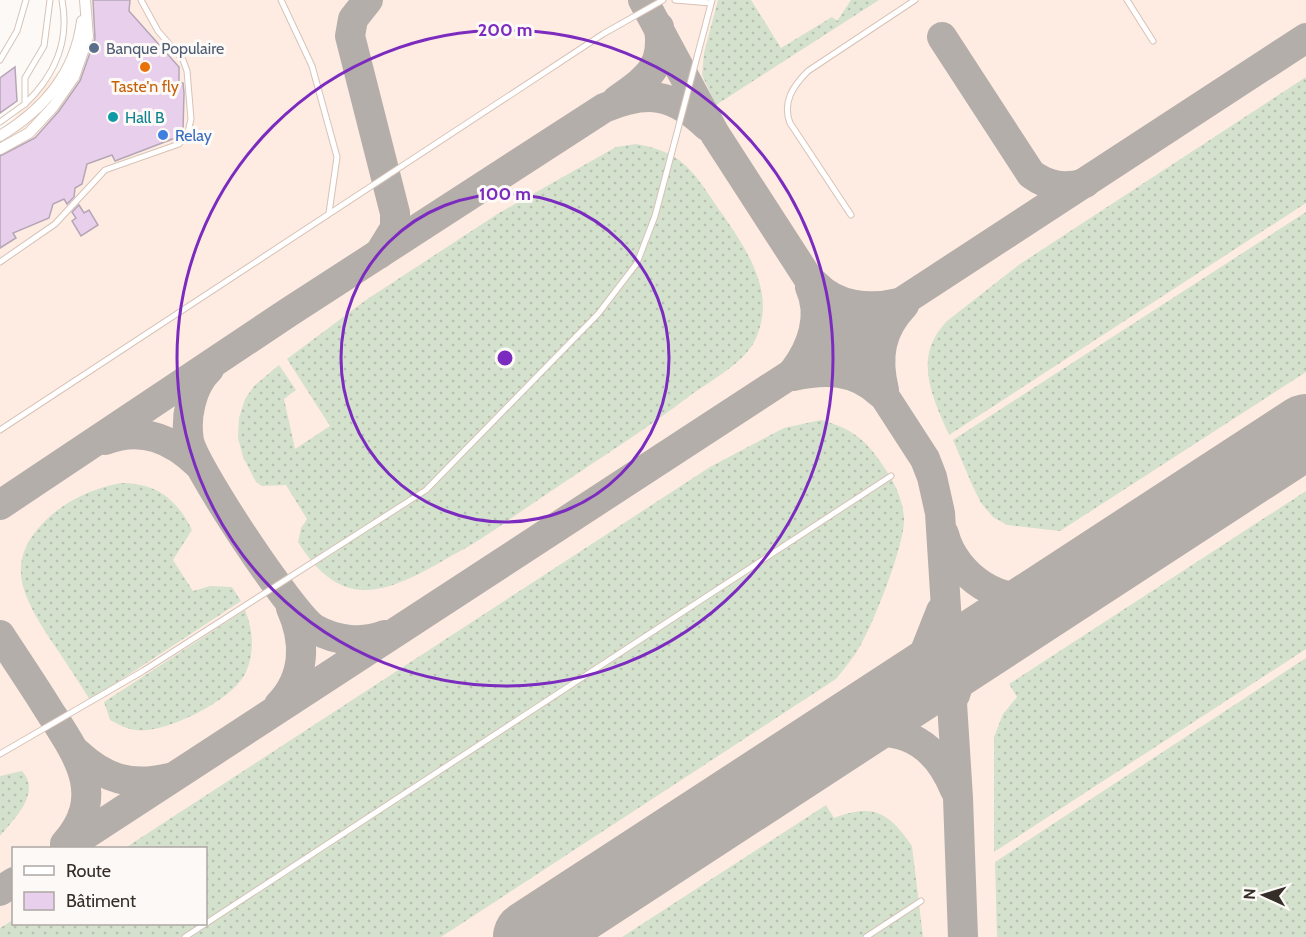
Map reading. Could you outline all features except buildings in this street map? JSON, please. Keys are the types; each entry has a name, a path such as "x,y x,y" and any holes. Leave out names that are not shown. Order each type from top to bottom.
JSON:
{"street":[{"path":"0,136 42,104 68,73 80,36 85,0"},
{"path":"0,149 29,133 53,108 74,77 88,37 85,0"}],"lane":[{"path":"0,60 17,30 26,0"},
{"path":"25,104 25,78 44,46 50,0"},
{"path":"0,122 41,89 59,60 64,30 62,0"},
{"path":"0,262 55,224 105,170 179,144 188,132 191,119 187,71 183,60 158,31 141,0"},
{"path":"0,430 603,34 663,0"},
{"path":"0,754 143,671 426,490 598,314 637,262 655,216 711,1 675,0"},
{"path":"851,215 790,123 787,104 796,83 808,71 915,0"},
{"path":"1127,0 1153,41"},
{"path":"284,1 312,66 338,157 329,213"},
{"path":"207,923 891,476"},
{"path":"867,937 921,902"},
{"path":"185,937 203,925"}],"shaded area":[{"path":"86,0 1306,0 1306,937 0,937 0,133 84,44"}],"green space":[{"path":"718,0 751,0 781,48 832,17 837,21 851,0 879,0 716,105 702,75 704,53"},
{"path":"1306,77 1306,203 949,435 928,377 930,349 936,335 947,321 1020,264"},
{"path":"636,144 667,153 688,168 740,240 754,268 762,297 763,312 760,327 752,345 723,373 635,435 464,549 399,583 376,589 354,589 334,581 310,560 298,542 301,528 307,519 286,485 262,486 256,482 243,457 238,438 239,418 245,399 254,386 279,365 296,390 284,399 295,449 330,426 287,359 366,300 499,213 616,147"},
{"path":"1306,212 1306,372 1060,531 1007,525 993,517 981,503 953,440"},
{"path":"821,420 849,431 870,448 882,464 900,497 904,519 899,548 870,626 851,660 836,679 441,937 0,937 0,928 12,921 12,925 207,925 207,847 127,847 710,467 784,428"},
{"path":"121,483 145,486 155,490 172,502 186,519 192,530 173,560 193,591 210,586 232,587 241,601 90,700 32,608 25,594 21,565 24,551 32,536 61,507 100,488"},
{"path":"1306,491 1306,649 994,852 994,737 1003,714 1017,697 1009,684"},
{"path":"245,610 250,625 251,657 239,683 228,693 214,704 164,727 136,730 110,720 104,702"},
{"path":"1306,658 1306,937 997,937 995,862"},
{"path":"22,771 27,779 28,797 0,836 0,776"},
{"path":"826,805 834,818 859,811 879,814 896,825 904,834 912,846 923,937 622,937"}],"taxiway":[{"path":"368,0 353,19 350,36 395,213 395,228 379,254"},
{"path":"643,0 715,134 925,459 932,477 940,513 958,798 963,937"},
{"path":"617,100 645,78 657,62 659,27"},
{"path":"942,37 1031,174 1044,182 1057,186 1085,183"},
{"path":"67,847 1306,38"},
{"path":"0,505 289,312 604,108 633,99 659,98 683,107 707,126"},
{"path":"815,284 833,298 854,305 876,306 898,303"},
{"path":"794,371 806,352 814,331 816,309 810,287"},
{"path":"884,390 880,366 882,344 890,324 904,305"},
{"path":"209,369 198,384 191,403 188,422 189,441 225,509 286,598 315,629 350,640 368,640 385,635"},
{"path":"793,376 817,372 850,375 880,393"},
{"path":"105,440 132,434 156,437 178,448 199,465"},
{"path":"944,534 958,563 982,585 997,592 1012,597 1028,598 1049,594 1075,582"},
{"path":"279,705 294,683 301,658 299,633 291,608"},
{"path":"885,706 922,659 941,611"},
{"path":"0,635 70,745 79,761 84,777 86,793 84,809 78,826 65,844"},
{"path":"955,695 963,670 979,644"},
{"path":"835,739 874,732 907,737 921,744 934,756 955,790"},
{"path":"77,753 98,769 119,779 143,782 169,778"},
{"path":"0,891 12,883"}],"runway":[{"path":"530,937 1306,431"}],"place":[{"name":"Banque Populaire","path":"94,48"},
{"name":"Taste'n fly","path":"145,67"},
{"name":"Hall B","path":"113,117"},
{"name":"Relay","path":"163,135"}]}
